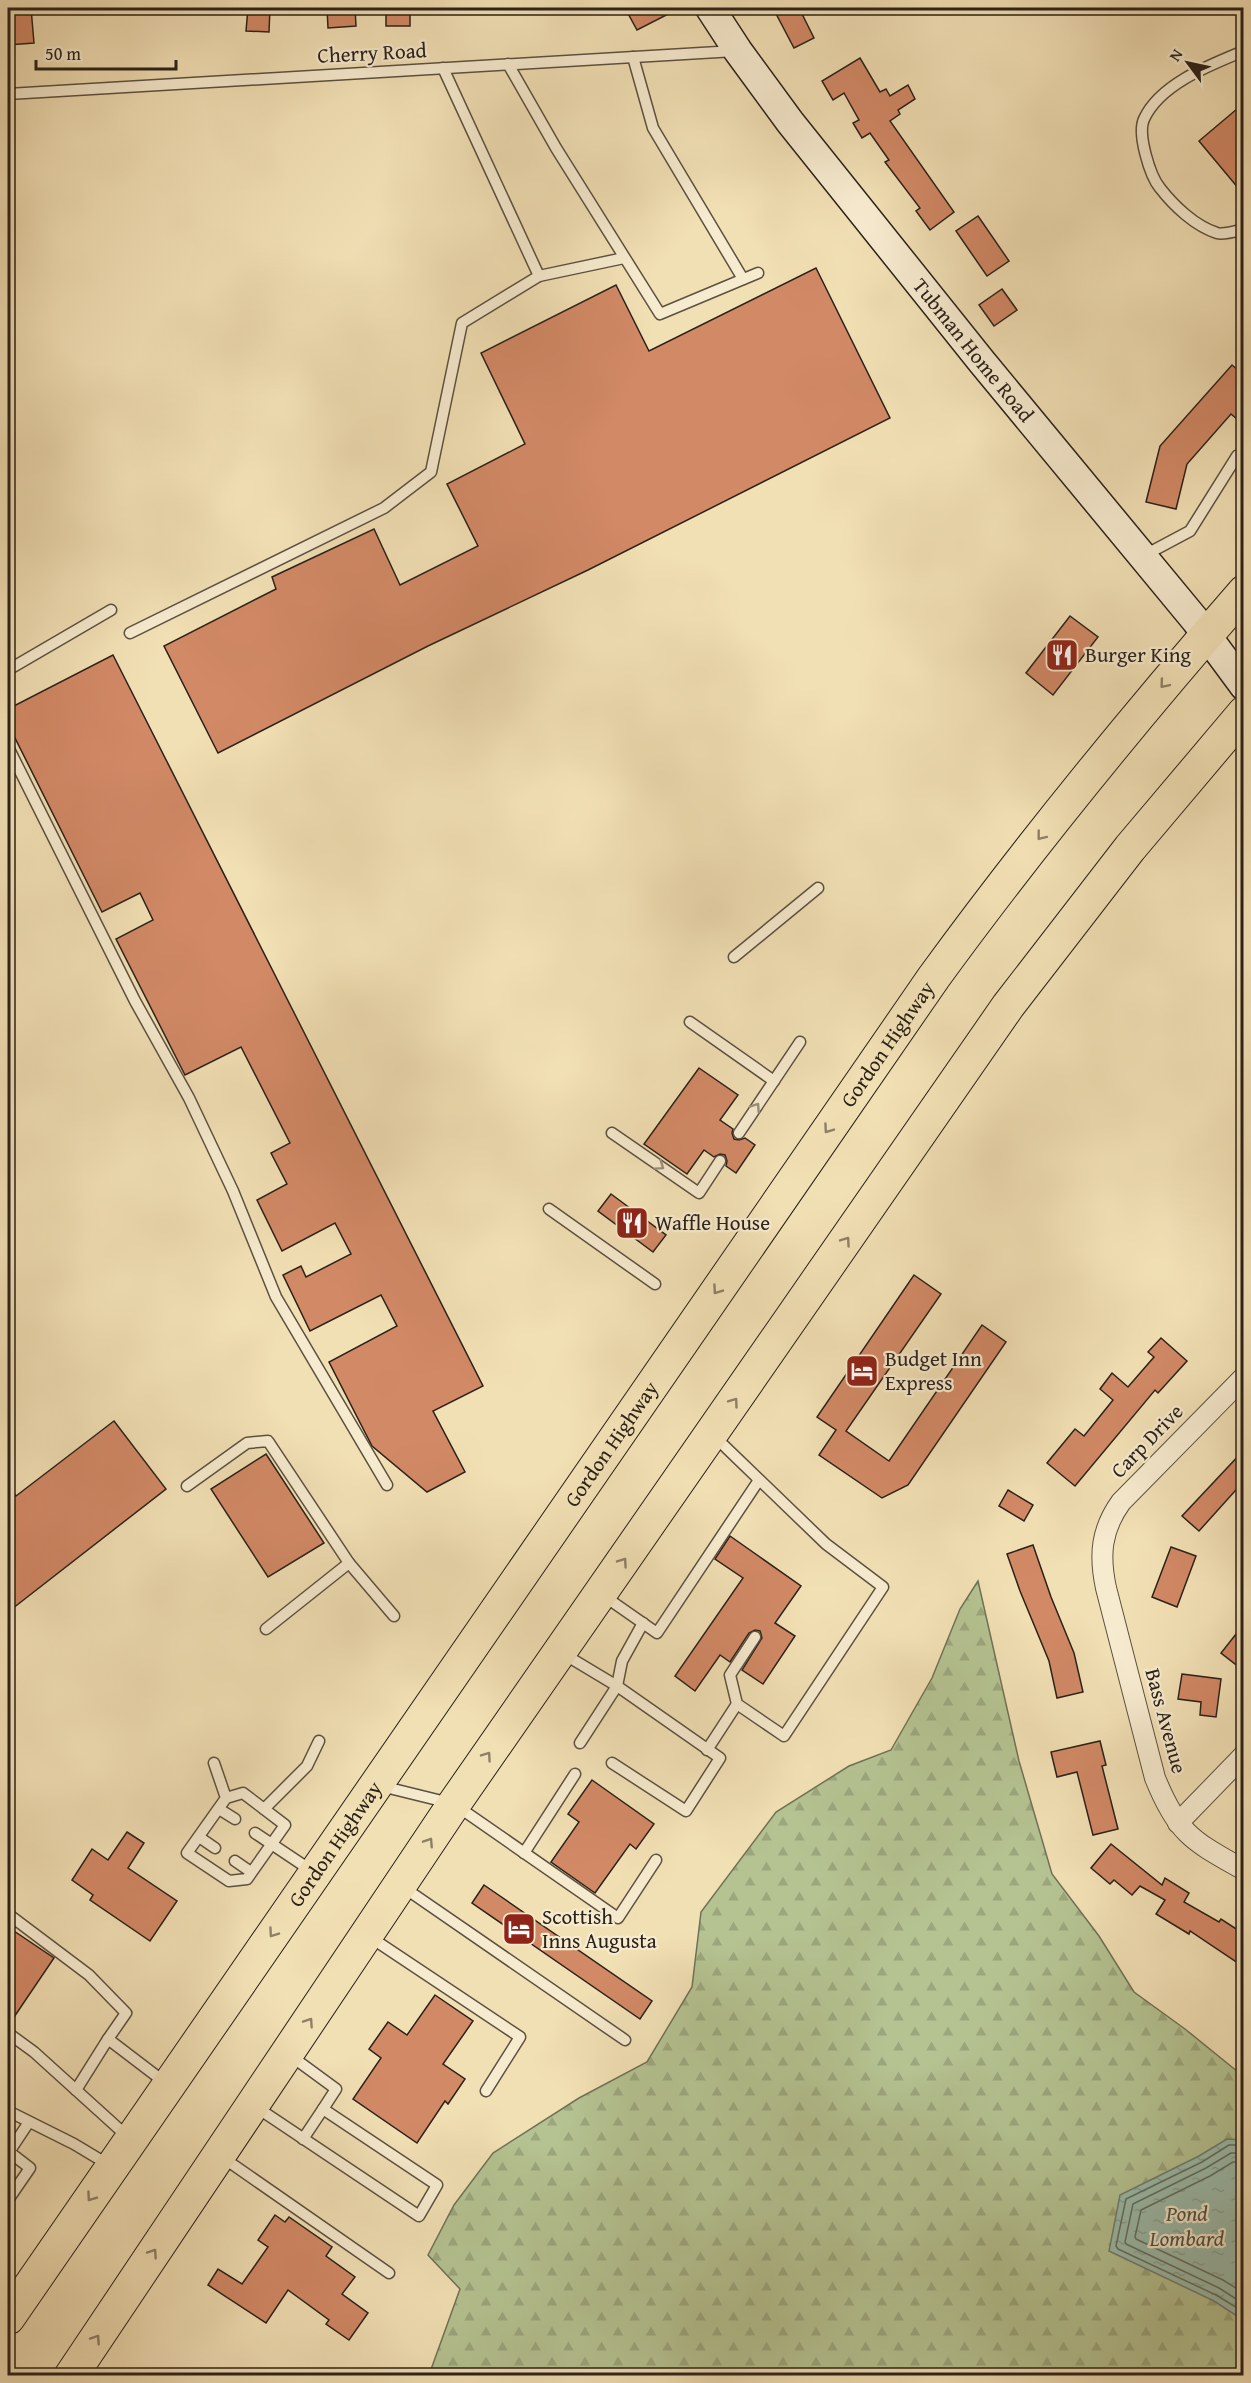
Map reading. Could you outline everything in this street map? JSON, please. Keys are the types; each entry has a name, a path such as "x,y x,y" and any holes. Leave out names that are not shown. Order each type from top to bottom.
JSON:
{"highway":[{"name":"Gordon Highway","path":"8,2318 947,959 1076,792 1244,592"},
{"path":"71,2376 454,1804 1008,1006 1130,848 1244,713"}],"street":[{"name":"Tubman Home Road","path":"710,8 738,51 833,176 1206,635 1244,686"},
{"name":"Carp Drive","path":"1101,1548 1107,1525 1121,1502 1244,1377"},
{"name":"Bass Avenue","path":"1101,1548 1106,1588 1155,1778 1167,1806 1178,1823 1195,1841 1244,1870"},
{"path":"1178,1823 1244,1755"}],"lane":[{"name":"Cherry Road","path":"8,94 738,51"},
{"path":"1244,51 1207,66 1158,97 1143,121 1142,145 1158,187 1194,221 1219,234 1244,229"},
{"path":"633,57 653,128 743,279"},
{"path":"508,64 556,148 660,314 758,273"},
{"path":"443,68 539,276"},
{"path":"130,633 384,508 431,472 462,323 539,276 624,258"},
{"path":"1142,556 1190,531 1237,456 1244,459"},
{"path":"8,670 111,610"},
{"path":"8,747 135,1001 189,1098 232,1191 276,1297 387,1485"},
{"path":"734,957 818,888"},
{"path":"690,1022 774,1081"},
{"path":"739,1133 800,1042"},
{"path":"612,1133 699,1193 720,1161"},
{"path":"549,1209 655,1284"},
{"path":"711,1433 826,1544 883,1587 784,1736 737,1704 730,1675 755,1637"},
{"path":"187,1486 247,1443 268,1441 349,1563 394,1616"},
{"path":"601,1594 657,1632 759,1480"},
{"path":"266,1629 349,1563"},
{"path":"580,1743 616,1686 622,1661 643,1623"},
{"path":"561,1652 616,1686 720,1758 686,1812 612,1762"},
{"path":"707,1750 737,1704"},
{"path":"264,1809 307,1766 320,1741"},
{"path":"214,1763 226,1798"},
{"path":"524,1853 575,1774"},
{"path":"375,1784 454,1804 618,1918 656,1860"},
{"path":"243,1793 285,1825 247,1878 229,1881 188,1853 226,1798 243,1793"},
{"path":"219,1809 235,1819"},
{"path":"255,1833 314,1872"},
{"path":"199,1837 215,1848"},
{"path":"235,1861 252,1872"},
{"path":"401,1886 625,2040"},
{"path":"8,1914 90,1975 126,2013 76,2090"},
{"path":"367,1935 520,2037 486,2091"},
{"path":"10,2037 34,2052 130,2139"},
{"path":"108,2039 168,2085"},
{"path":"288,2053 336,2089 303,2139"},
{"path":"253,2105 418,2216 437,2185 323,2109"},
{"path":"8,2111 112,2166"},
{"path":"8,2200 30,2168 8,2152 29,2122"},
{"path":"219,2155 389,2273"}],"green space":[{"path":"978,1581 1019,1761 1052,1874 1099,1936 1134,1992 1185,2029 1243,2076 1243,2375 429,2375 460,2289 428,2255 454,2205 493,2153 579,2098 647,2062 692,1987 701,1912 776,1812 849,1766 891,1750 932,1678 960,1609"}],"water":[{"name":"Pond Lombard","path":"1227,2139 1243,2140 1243,2320 1214,2301 1109,2251 1120,2195 1199,2156"}],"building":[{"path":"8,8 31,8 34,43 8,45"},
{"path":"248,8 270,8 269,32 246,31"},
{"path":"327,8 355,8 356,26 328,28"},
{"path":"386,8 410,8 410,26 386,26"},
{"path":"625,8 680,8 637,30"},
{"path":"773,8 799,8 814,38 794,48"},
{"path":"860,58 880,92 886,89 890,96 908,85 915,99 898,110 900,114 890,121 954,212 930,230 916,211 920,208 885,162 889,160 870,133 862,138 853,123 859,120 844,93 833,100 822,81"},
{"path":"1244,103 1244,195 1199,141"},
{"path":"978,216 1009,261 987,276 956,231"},
{"path":"816,268 890,418 588,570 428,646 218,753 164,646 276,589 272,577 374,529 400,585 478,546 447,484 525,444 481,353 616,285 649,351"},
{"path":"1002,289 1017,310 994,326 979,305"},
{"path":"1232,365 1244,375 1244,425 1231,414 1187,464 1176,509 1146,502 1160,446"},
{"name":"Burger King","path":"1070,616 1098,637 1053,695 1026,673"},
{"path":"113,655 483,1386 433,1411 465,1472 427,1492 372,1446 329,1362 397,1326 381,1295 310,1331 283,1275 301,1266 306,1277 351,1254 335,1223 282,1251 257,1200 287,1184 271,1153 290,1143 241,1047 185,1075 116,939 153,920 140,893 102,912 8,724 8,709"},
{"path":"699,1068 738,1095 720,1120 733,1129 734,1139 745,1138 755,1145 736,1173 726,1166 725,1155 720,1154 714,1157 704,1150 687,1174 644,1144"},
{"name":"Waffle House","path":"611,1194 666,1235 653,1252 598,1211"},
{"path":"914,1275 941,1294 846,1431 889,1461 982,1325 1006,1342 908,1485 882,1498 819,1455 836,1430 817,1417"},
{"path":"1161,1338 1187,1361 1158,1393 1155,1390 1075,1486 1047,1463 1075,1429 1084,1436 1113,1400 1100,1389 1112,1373 1128,1387 1154,1357 1148,1352"},
{"path":"114,1421 166,1489 8,1612 8,1484 16,1496"},
{"path":"1244,1450 1244,1481 1199,1531 1182,1516"},
{"path":"266,1454 324,1543 268,1577 211,1489"},
{"path":"1008,1490 1033,1505 1024,1521 999,1506"},
{"path":"730,1536 801,1586 775,1623 795,1636 763,1684 742,1670 762,1638 760,1631 755,1630 749,1633 730,1662 720,1655 695,1691 675,1676 743,1578 715,1559"},
{"path":"1033,1545 1074,1653 1083,1692 1057,1698 1049,1661 1007,1554"},
{"path":"1171,1547 1196,1556 1177,1607 1152,1597"},
{"path":"1244,1624 1244,1671 1221,1653"},
{"path":"1182,1674 1221,1679 1216,1717 1200,1715 1201,1702 1178,1699"},
{"path":"1100,1741 1106,1765 1102,1766 1118,1829 1093,1835 1077,1772 1057,1777 1051,1752"},
{"path":"592,1780 654,1824 636,1849 630,1844 595,1893 551,1862 579,1822 568,1814"},
{"path":"127,1832 144,1843 128,1868 177,1901 150,1941 90,1900 93,1895 72,1880 92,1849 108,1860"},
{"path":"1111,1844 1162,1885 1165,1878 1189,1893 1184,1902 1219,1922 1221,1919 1244,1934 1244,1967 1190,1931 1189,1934 1156,1914 1165,1900 1140,1886 1132,1895 1114,1880 1110,1884 1091,1868"},
{"path":"484,1885 652,2001 640,2019 472,1903"},
{"path":"8,1927 54,1958 8,2026"},
{"path":"435,1995 473,2021 443,2064 465,2079 448,2104 445,2101 417,2143 353,2099 381,2058 369,2049 388,2022 407,2035"},
{"path":"275,2215 285,2222 289,2217 332,2247 326,2256 355,2277 342,2294 368,2313 349,2340 326,2324 329,2320 288,2290 266,2323 208,2285 218,2269 242,2284 268,2247 258,2240"}],"place":[{"name":"Burger King","path":"1062,655"},
{"name":"Waffle House","path":"632,1223"},
{"name":"Budget Inn Express","path":"862,1371"},
{"name":"Scottish Inns Augusta","path":"519,1929"}]}
